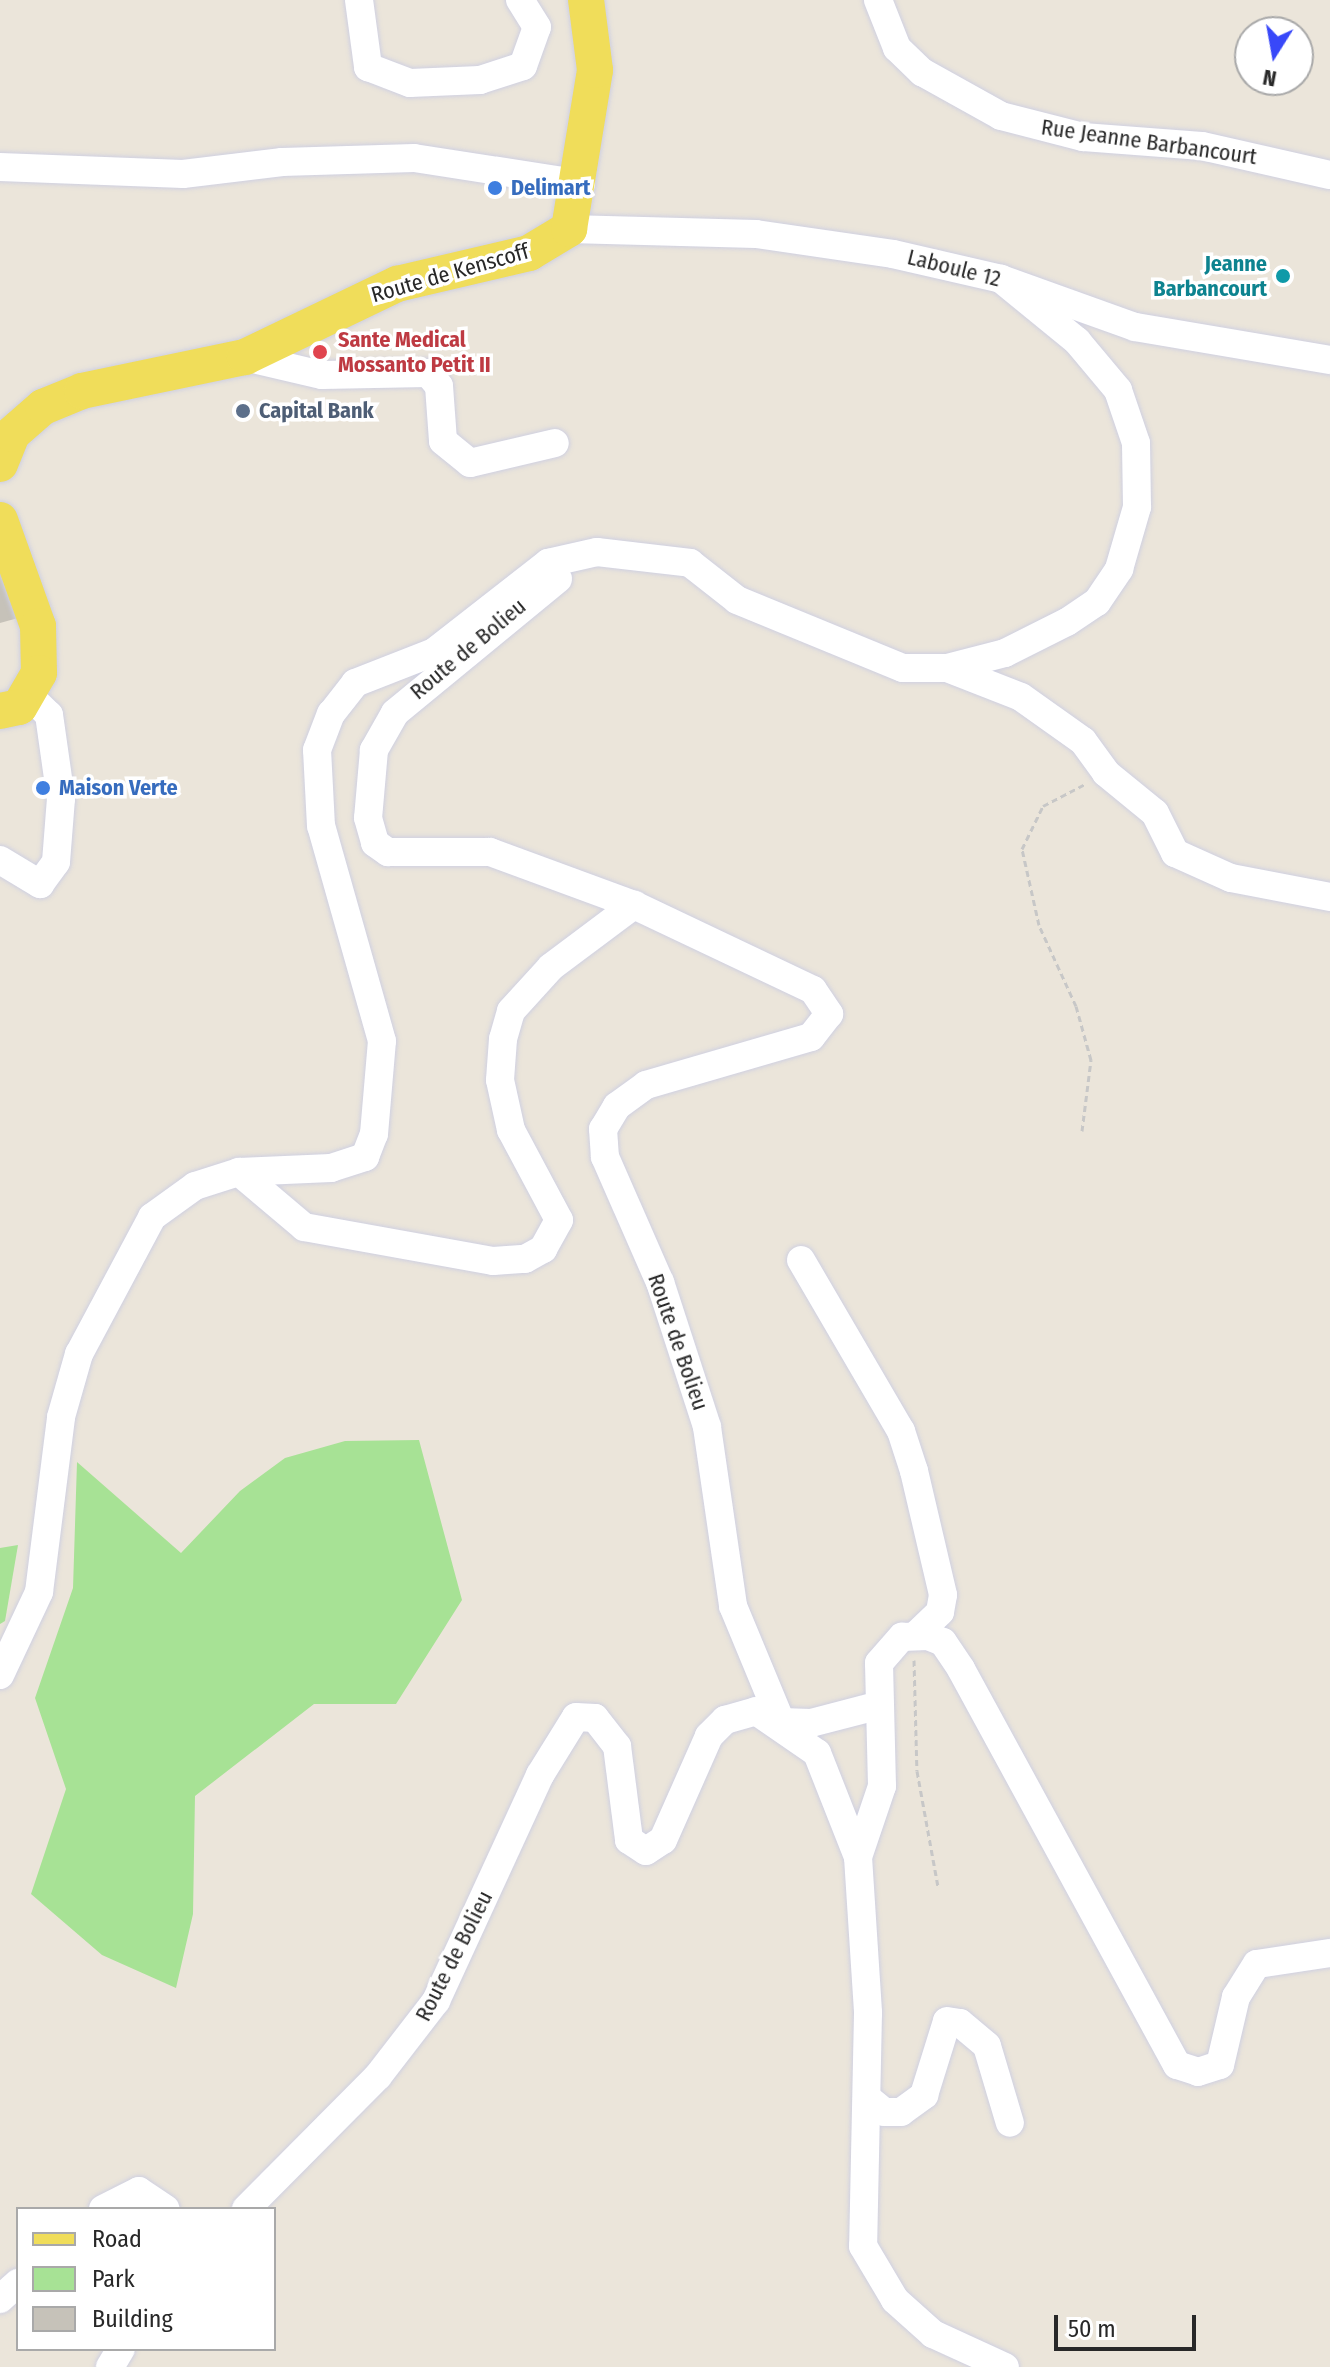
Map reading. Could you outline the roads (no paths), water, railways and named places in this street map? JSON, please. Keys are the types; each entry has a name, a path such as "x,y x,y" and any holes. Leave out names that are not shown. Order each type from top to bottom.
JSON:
{"main road":[{"path":"569,229 581,184 595,70 586,0"},
{"name":"Route de Kenscoff","path":"0,464 12,434 43,407 82,391 245,357 397,284 529,253 569,229"},
{"path":"0,520 38,626 39,673 14,704"}],"street":[{"path":"359,0 368,67 410,83 480,80 523,66 537,27 520,0"},
{"name":"Rue Jeanne Barbancourt","path":"878,0 897,48 922,72 1001,116 1083,137 1202,146 1330,175"},
{"path":"0,167 183,174 414,158 581,184"},
{"name":"Laboule 12","path":"569,229 756,234 1001,279 1135,327 1330,360"},
{"path":"0,1675 39,1592 61,1417 79,1354 152,1217 195,1186 239,1172 331,1168 365,1157 374,1134 382,1041 321,826 317,750 331,714 355,683 434,652 548,563 597,552 690,563 737,600 842,648 903,668 947,668 1005,653 1097,602 1119,569 1137,507 1136,443 1118,390 1077,341 1001,279"},
{"path":"245,357 322,375 428,373 439,386 443,441 470,463 555,443"},
{"name":"Route de Bolieu","path":"597,552 512,612 395,713 374,750 368,818 375,843 388,852 490,852 634,905 813,990 829,1014 811,1037 646,1085 617,1106 603,1129 605,1157 660,1282 707,1427 733,1606 781,1722"},
{"path":"947,668 1021,697 1083,741 1106,773 1135,790 1175,853 1231,878 1330,897"},
{"path":"0,860 40,884 56,862 61,799 49,715 14,704"},
{"path":"239,1172 304,1227 493,1261 543,1249 559,1220 511,1130 500,1080 503,1039 511,1011 551,967 634,905"},
{"path":"801,1260 901,1431 914,1471 943,1595 940,1612 916,1635"},
{"path":"858,1857 882,1786 879,1663 902,1637 916,1635 943,1642 961,1669 1177,2065 1198,2072 1220,2065 1236,1997 1257,1964 1330,1953"},
{"path":"781,1722 811,1723 880,1705"},
{"name":"Route de Bolieu","path":"248,2207 378,2076 436,2001 540,1775 576,1717 595,1718 617,1746 629,1840 646,1851 663,1840 709,1736 725,1720 756,1711 781,1722"},
{"path":"781,1722 817,1753 858,1857 867,1930 863,2246 895,2300 933,2334 1005,2367"},
{"path":"867,2098 884,2112 901,2112 924,2095 947,2021 987,2046 1010,2123"},
{"path":"107,2207 139,2191 163,2207"},
{"path":"0,2299 16,2285"}],"place":[{"name":"Delimart","path":"495,188"},
{"name":"Jeanne Barbancourt","path":"1283,276"},
{"name":"Sante Medical Mossanto Petit II","path":"320,352"},
{"name":"Capital Bank","path":"243,411"},
{"name":"Maison Verte","path":"43,788"}]}
